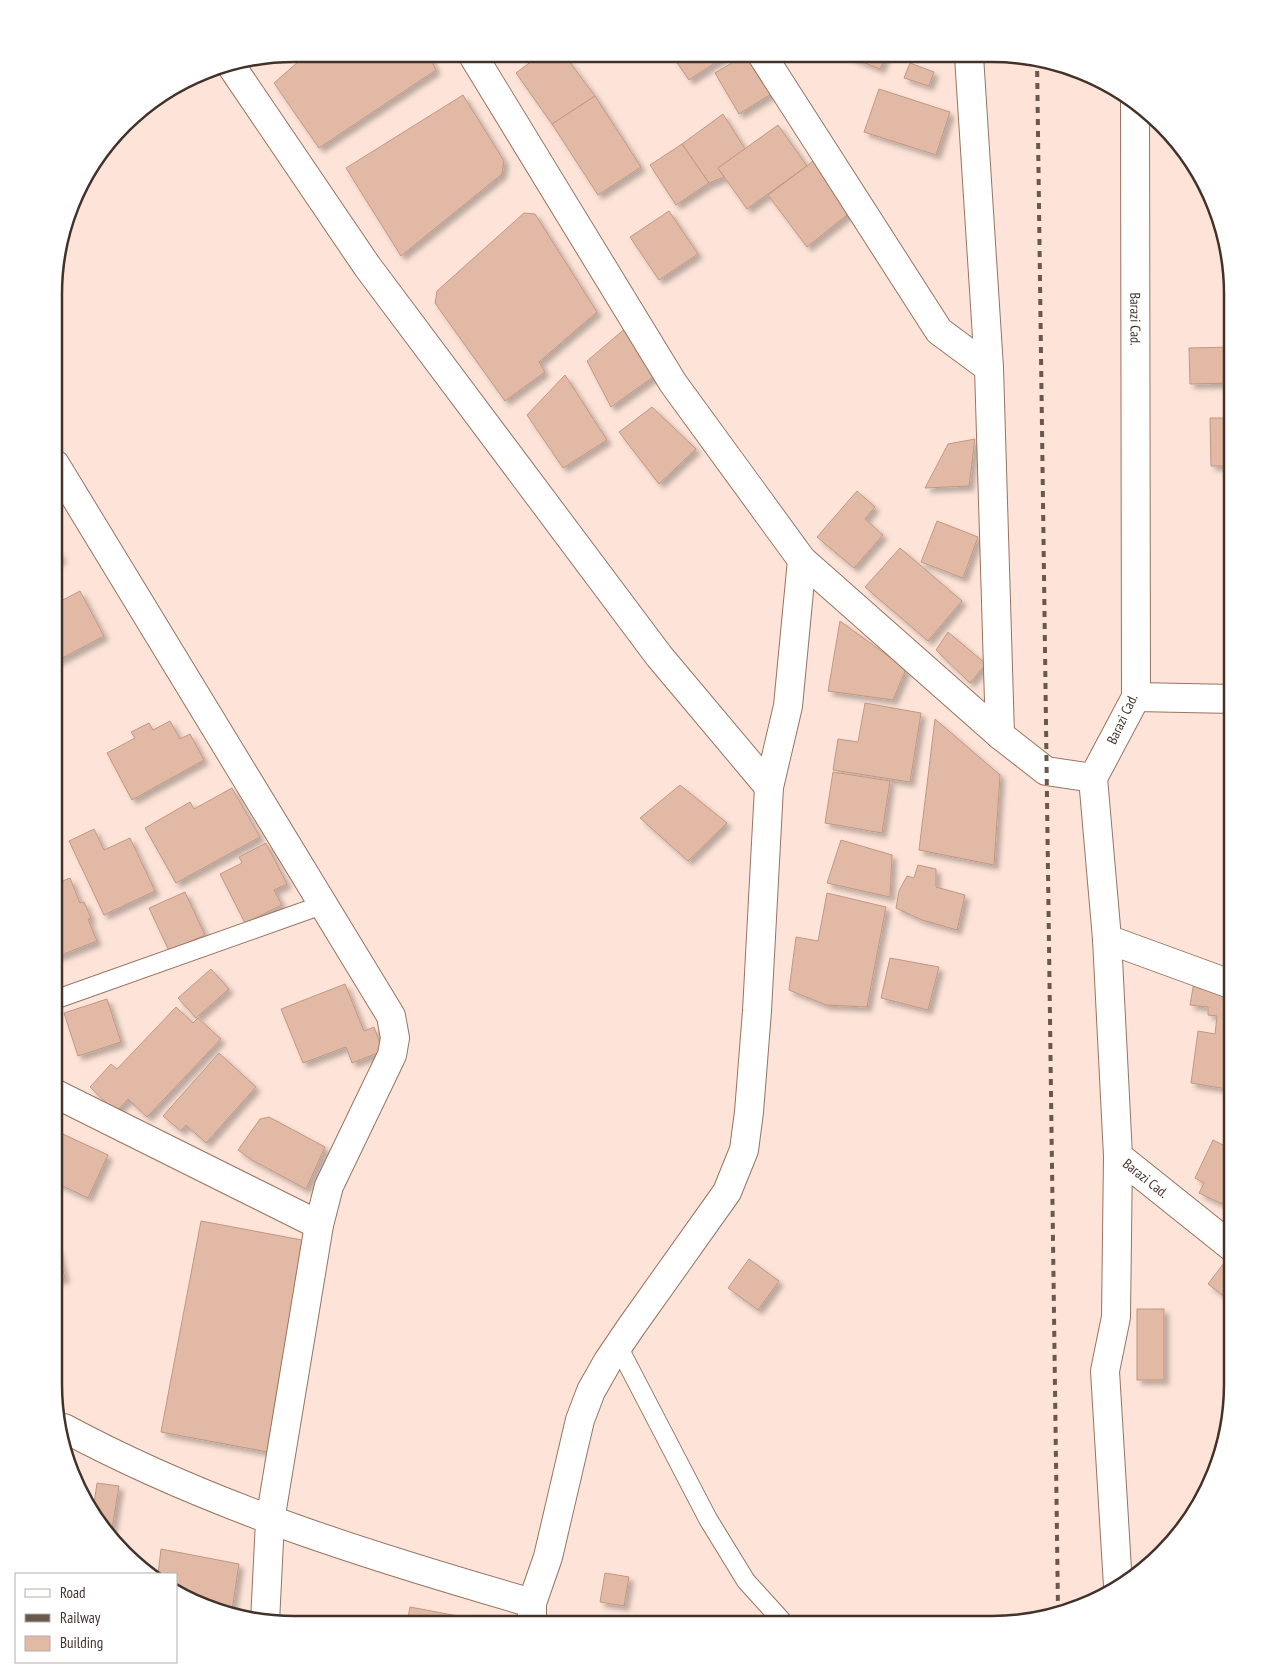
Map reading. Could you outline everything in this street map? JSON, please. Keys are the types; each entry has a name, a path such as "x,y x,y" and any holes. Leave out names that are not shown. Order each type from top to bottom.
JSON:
{"street":[{"path":"477,62 673,383 802,560 1000,735 1046,771 1093,778"},
{"path":"766,62 939,332 989,368"},
{"path":"969,62 989,368 1000,735"},
{"path":"234,70 385,290 659,656 769,787"},
{"name":"Barazi Cad.","path":"1135,112 1136,696 1093,778 1107,939 1118,1156 1224,1241"},
{"path":"62,474 391,1016 395,1038 392,1055 329,1186 319,1225 270,1521 265,1614"},
{"path":"67,1430 115,1456 270,1521 435,1575 532,1613 548,1557 580,1420 591,1391 618,1346 727,1192 744,1150 757,1011 769,787 788,706 802,560"},
{"path":"1136,696 1224,699"},
{"path":"1107,939 1224,982"},
{"path":"62,1097 319,1225"},
{"path":"1118,1156 1116,1317 1105,1371 1118,1578"}],"lane":[{"path":"62,997 322,904"},
{"path":"618,1346 708,1519 746,1580 777,1616"}],"building":[{"path":"298,62 432,62 436,70 319,148 274,83"},
{"path":"530,62 569,62 595,96 552,124 516,73"},
{"path":"677,62 716,62 689,80"},
{"path":"733,62 758,62 776,91 739,114 715,73"},
{"path":"862,62 883,62 880,69"},
{"path":"910,63 934,72 929,86 904,78"},
{"path":"879,89 950,112 936,155 864,132"},
{"path":"463,95 504,161 502,174 401,256 346,168"},
{"path":"595,96 641,167 598,195 552,124"},
{"path":"723,114 745,149 718,168 724,177 709,183 682,144"},
{"path":"778,125 807,166 747,209 718,168"},
{"path":"682,144 709,183 676,205 650,165"},
{"path":"816,158 852,211 807,247 768,195"},
{"path":"669,211 698,254 659,280 630,237"},
{"path":"524,213 535,214 597,312 539,362 545,372 505,401 435,303 437,291"},
{"path":"634,321 663,370 611,407 587,361"},
{"path":"1224,347 1224,383 1190,384 1189,348"},
{"path":"565,375 607,440 563,468 527,415"},
{"path":"652,407 696,449 659,484 619,432"},
{"path":"1210,418 1224,418 1224,466 1211,466"},
{"path":"975,439 969,486 925,488 948,444"},
{"path":"857,491 875,507 865,519 883,535 854,568 817,537"},
{"path":"937,521 978,537 963,578 921,562"},
{"path":"900,548 962,601 928,641 865,587"},
{"path":"80,591 104,636 62,658 62,600"},
{"path":"840,621 906,669 893,700 828,691"},
{"path":"948,632 986,664 970,683 936,650"},
{"path":"865,703 921,713 910,782 833,770 838,739 858,742"},
{"path":"935,719 1000,775 994,865 919,850"},
{"path":"170,721 180,739 190,734 204,760 132,800 107,753 135,738 131,732 149,723 153,730"},
{"path":"833,772 890,781 882,833 825,823"},
{"path":"680,785 727,823 688,861 640,818"},
{"path":"232,788 260,837 176,883 145,828 190,802 194,809"},
{"path":"94,829 104,850 130,838 155,891 104,915 69,841"},
{"path":"841,840 892,855 890,897 827,883"},
{"path":"266,843 287,884 274,890 282,905 245,923 220,874 242,863 239,857"},
{"path":"918,865 936,869 936,887 965,895 957,930 922,920 896,908 899,891 907,876 914,878"},
{"path":"70,878 80,903 84,902 91,918 88,919 97,941 62,955 62,881"},
{"path":"185,892 205,935 169,951 149,908"},
{"path":"827,893 886,907 867,1007 826,1005 789,990 796,937 818,941"},
{"path":"890,958 939,967 928,1010 881,998"},
{"path":"211,969 229,989 196,1018 178,998"},
{"path":"1194,982 1224,994 1224,1088 1191,1083 1198,1031 1215,1034 1217,1016 1208,1015 1208,1007 1190,1005"},
{"path":"345,984 364,1031 374,1027 383,1051 352,1063 346,1047 303,1063 281,1009"},
{"path":"107,999 121,1042 78,1056 64,1013"},
{"path":"176,1007 193,1023 198,1018 221,1039 147,1117 128,1099 116,1112 90,1087 111,1064 117,1069"},
{"path":"219,1053 256,1087 206,1143 186,1125 181,1131 163,1116"},
{"path":"269,1117 325,1147 306,1189 252,1160 238,1150 260,1119"},
{"path":"62,1134 108,1155 88,1198 62,1186"},
{"path":"1213,1140 1224,1146 1224,1205 1199,1193 1204,1183 1195,1178"},
{"path":"201,1221 307,1241 268,1452 161,1432"},
{"path":"749,1259 779,1281 758,1310 728,1288"},
{"path":"1224,1263 1224,1296 1208,1284"},
{"path":"62,1266 65,1278 62,1279"},
{"path":"1137,1309 1164,1309 1164,1380 1137,1380"},
{"path":"97,1483 119,1486 112,1527 102,1512 95,1500"},
{"path":"161,1549 239,1564 232,1607 192,1592 178,1583 178,1573 162,1573 158,1571"},
{"path":"605,1573 629,1577 624,1606 600,1602"},
{"path":"410,1607 458,1616 408,1616"}],"railway":[{"path":"1037,67 1058,1606"}]}
